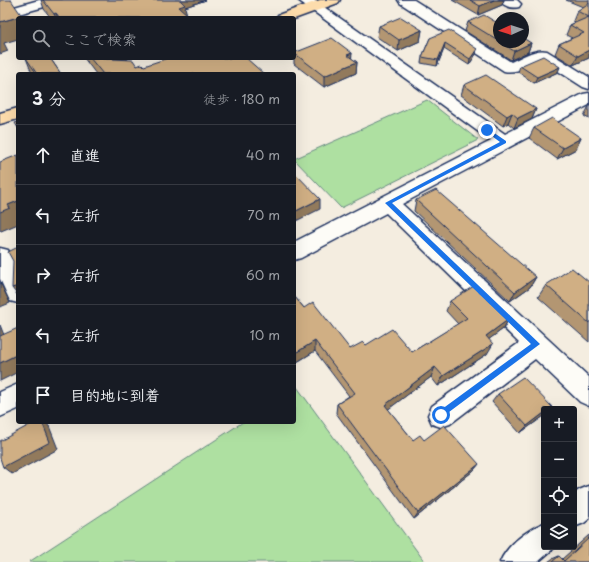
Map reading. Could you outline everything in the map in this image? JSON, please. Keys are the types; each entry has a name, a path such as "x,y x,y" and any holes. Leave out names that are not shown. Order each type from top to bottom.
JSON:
{"main road":[{"path":"287,16 310,3 333,0"},
{"path":"0,119 16,114"}],"street":[{"path":"0,15 54,0"},
{"path":"405,0 510,68 542,54 589,84"},
{"path":"310,3 504,142"},
{"path":"296,251 589,98"},
{"path":"388,203 589,394"},
{"path":"7,257 16,287"},
{"path":"441,415 536,344"},
{"path":"0,405 16,397"},
{"path":"577,510 589,500"},
{"path":"516,562 541,541"}],"green space":[{"path":"427,100 478,140 341,208 296,161 296,158"},
{"path":"296,387 425,562 29,562 240,424 296,424"}],"building":[{"path":"0,0 11,0 22,16 16,16 16,18 0,22"},
{"path":"43,0 180,0 185,5 179,7 188,15 58,16 56,13 54,14"},
{"path":"470,0 494,0 480,6"},
{"path":"589,3 589,17 577,11"},
{"path":"484,15 493,20 493,37 468,22"},
{"path":"401,17 422,30 399,40 379,26"},
{"path":"589,17 589,50 578,56 559,44 584,33 570,25"},
{"path":"449,30 477,49 470,59 445,43 438,60 422,57 430,38"},
{"path":"332,38 352,53 347,55 357,62 324,76 296,55 296,52"},
{"path":"509,48 520,48 514,51"},
{"path":"543,56 560,67 537,77 520,66"},
{"path":"27,60 51,60 60,72 36,72"},
{"path":"92,60 133,60 137,66 142,64 144,66 162,60 248,60 262,72 101,72"},
{"path":"486,75 536,109 518,118 512,113 507,116 464,85"},
{"path":"552,118 581,138 563,148 534,128"},
{"path":"16,156 16,202 8,205 10,208 0,212 0,162"},
{"path":"296,174 320,199 296,211"},
{"path":"436,190 536,277 515,292 416,200"},
{"path":"16,248 16,287 12,288 13,261 8,252"},
{"path":"572,268 589,282 589,323 546,285"},
{"path":"474,286 509,319 486,336 493,344 443,376 435,367 385,405 413,440 420,435 424,440 444,425 479,464 418,513 337,404 355,393 315,341 297,352 296,351 296,298 304,308 313,302 350,349 363,342 366,345 392,329 412,352 467,318 450,301"},
{"path":"16,329 16,355 0,363 0,336"},
{"path":"523,377 551,406 541,406 541,415 527,426 498,394"},
{"path":"31,424 43,424 50,442 3,467 0,458 0,441"},
{"path":"589,538 589,562 552,562 559,556 564,561"}],"route":[{"path":"441,415 536,344 388,203 504,142 487,130"}]}
